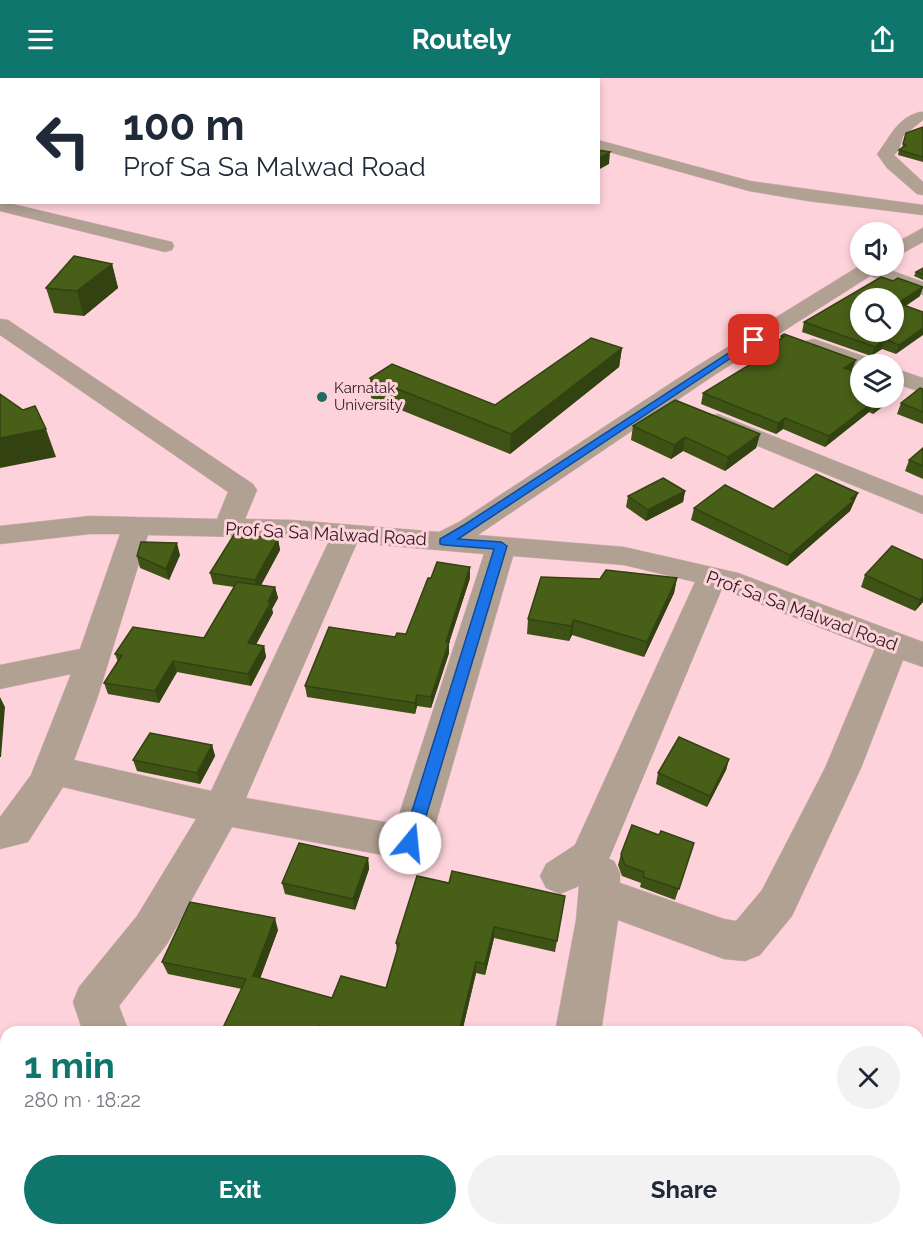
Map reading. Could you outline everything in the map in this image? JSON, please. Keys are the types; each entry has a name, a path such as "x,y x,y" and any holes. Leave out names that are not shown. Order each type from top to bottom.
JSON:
{"street":[{"path":"920,116 898,131 892,141 891,150 885,154 904,165 923,190"},
{"path":"600,145 749,186 808,196 923,210"},
{"path":"1,204 165,246"},
{"path":"904,246 923,234"},
{"path":"444,541 681,406 770,330 856,276"},
{"path":"892,276 923,289"},
{"path":"0,325 243,490 226,528"},
{"path":"770,330 850,359"},
{"path":"904,379 923,386"},
{"path":"681,406 923,506"},
{"name":"Prof Sa Sa Malwad Road","path":"0,535 90,525 226,528 347,533 624,556 728,580 914,650"},
{"path":"0,833 14,830 48,782 94,658 137,526"},
{"path":"104,1026 95,1002 152,930 222,809 347,533"},
{"path":"52,770 222,809 410,843 501,546"},
{"path":"579,1026 597,920 582,876 713,576"},
{"path":"582,876 724,939 745,941 777,903 843,768 914,650"},
{"path":"0,677 94,658"}],"building":[{"path":"923,127 923,157 899,150 906,145 903,144 906,133"},
{"path":"600,150 610,152 600,158"},
{"path":"74,256 112,264 77,291 46,288"},
{"path":"881,277 893,281 898,278 923,287 904,299 904,288 862,288"},
{"path":"850,295 850,338 804,322"},
{"path":"904,305 923,312 923,328 904,341"},
{"path":"784,334 850,358 850,364 844,368 850,370 850,408 865,408 829,436 785,418 778,423 703,393 772,351 765,348 784,337 781,336"},
{"path":"591,338 622,348 511,434 370,378 392,364 495,405"},
{"path":"861,342 881,342 875,347"},
{"path":"920,388 923,389 923,412 904,404 904,401"},
{"path":"0,394 23,410 35,406 46,429 0,438"},
{"path":"675,400 760,434 728,457 685,437 674,445 633,426"},
{"path":"923,448 923,466 909,460"},
{"path":"816,474 858,493 851,499 854,500 790,555 694,508 725,485 773,509"},
{"path":"663,478 685,491 648,510 628,496"},
{"path":"235,533 278,539 255,580 210,573"},
{"path":"141,542 177,543 166,569 137,556"},
{"path":"892,546 923,560 923,596 920,600 865,575"},
{"path":"437,562 470,567 431,697 417,695 415,703 305,686 329,627 395,637 397,633 406,634 428,578 431,578"},
{"path":"606,570 677,578 647,642 574,620 571,626 528,619 541,577 600,579"},
{"path":"237,582 275,587 268,602 271,602 248,643 264,646 248,674 173,661 155,691 104,683 122,655 115,654 133,627 204,638"},
{"path":"150,733 212,745 197,773 133,760"},
{"path":"679,737 729,759 710,796 658,773"},
{"path":"632,825 659,835 661,831 694,843 679,889 643,877 644,872 625,865 621,854"},
{"path":"299,843 368,858 353,899 282,883"},
{"path":"452,871 565,896 557,941 494,927 485,964 476,962 460,1026 224,1026 246,979 162,962 190,902 275,918 253,976 332,998 341,976 386,988 399,944 396,943 417,876 449,883"}],"place":[{"name":"Karnatak University","path":"322,397"}],"route":[{"path":"410,843 501,546 444,541 469,528 754,340"}]}
